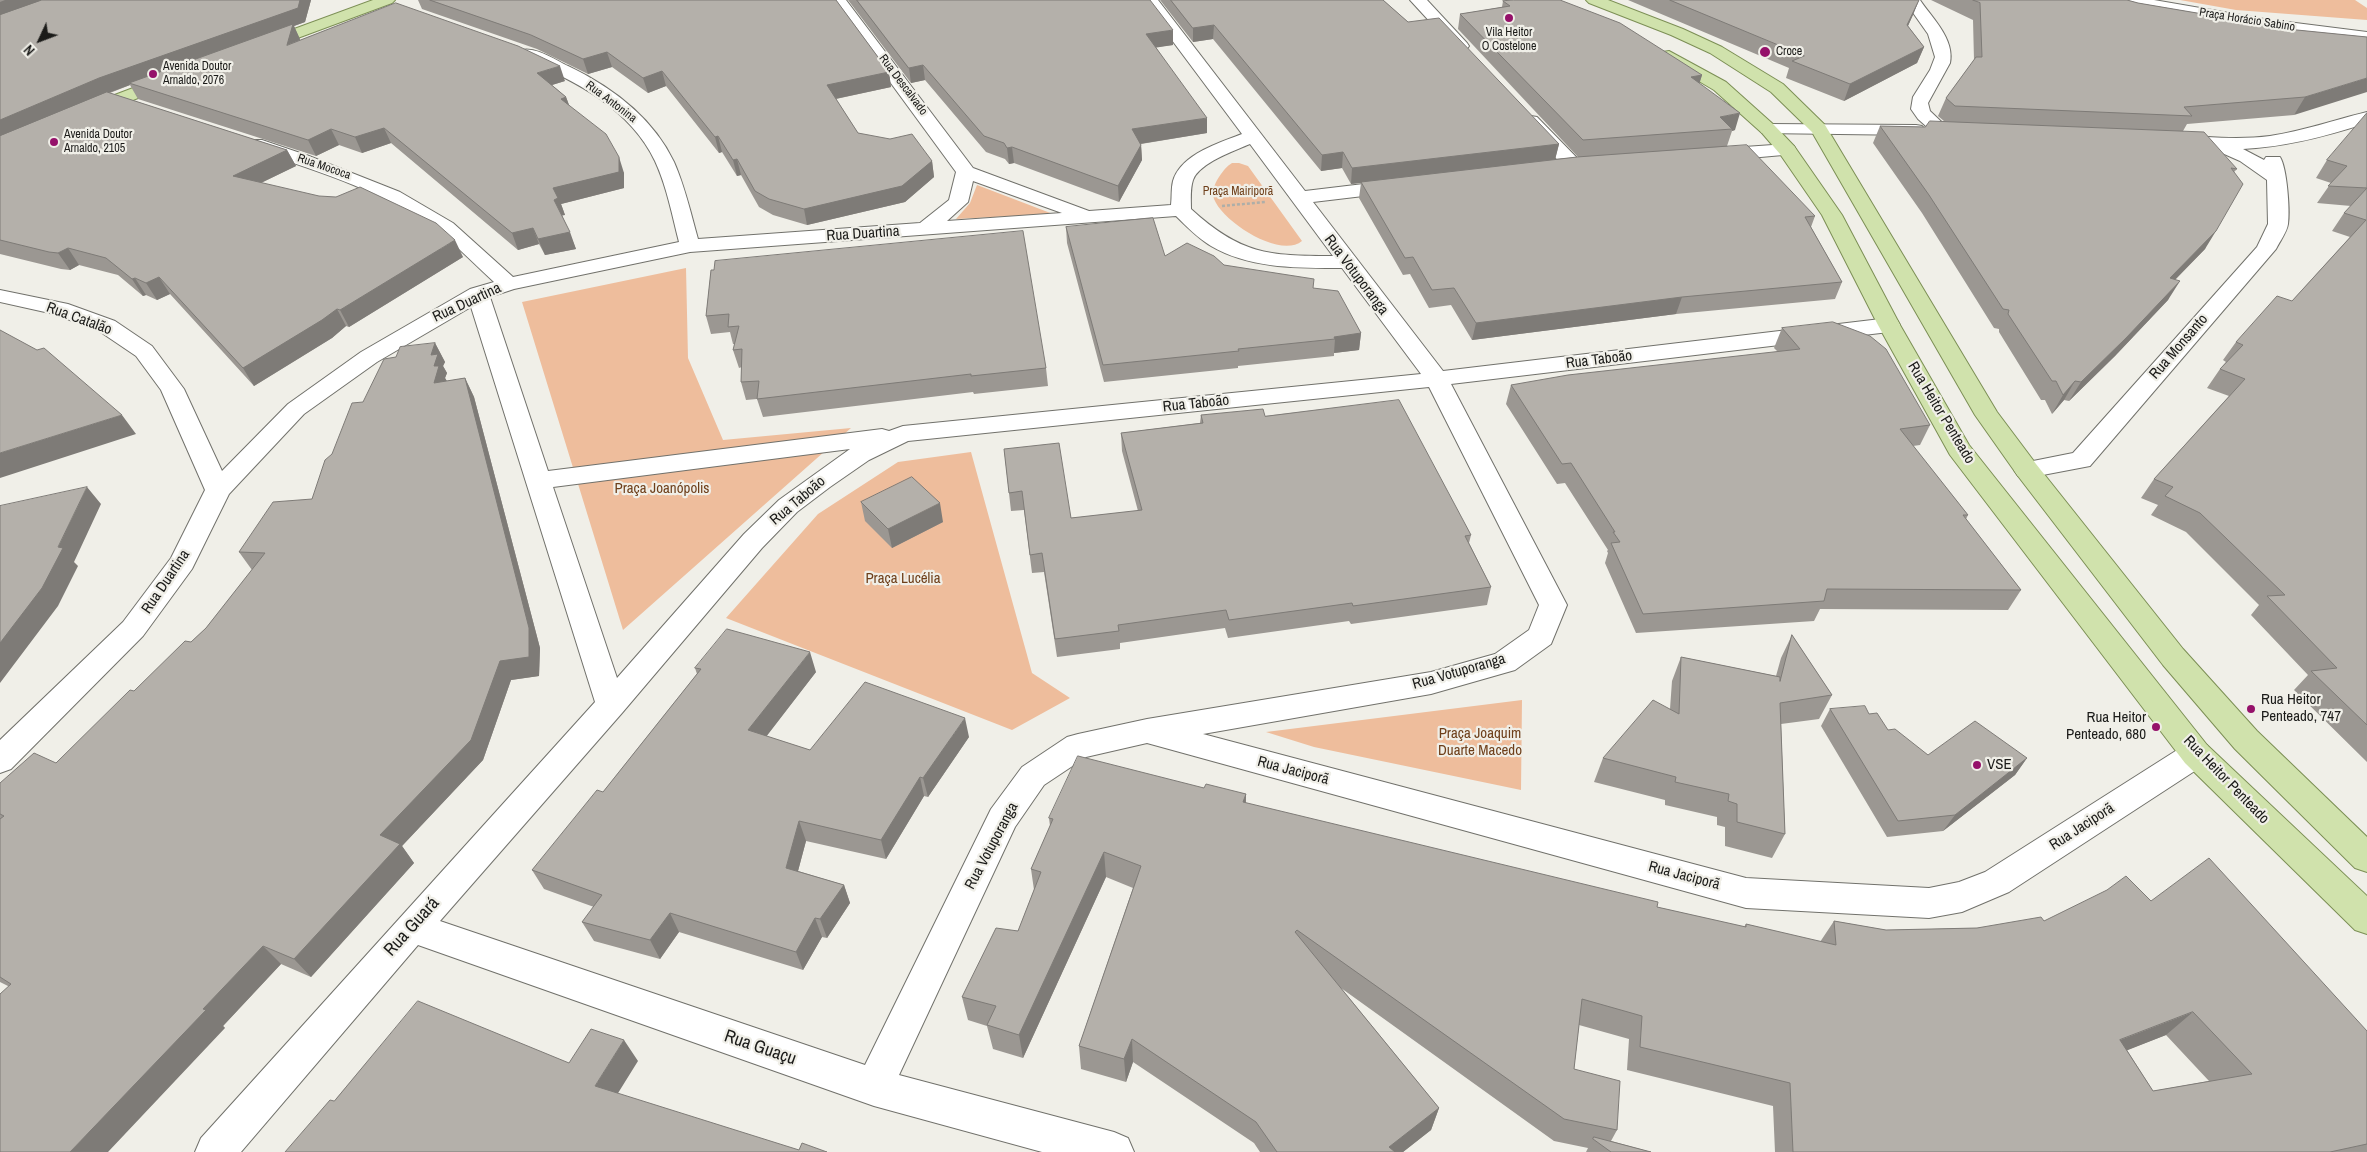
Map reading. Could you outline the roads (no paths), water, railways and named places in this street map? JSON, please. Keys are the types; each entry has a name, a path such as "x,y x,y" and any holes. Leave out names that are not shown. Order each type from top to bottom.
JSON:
{"main road":[{"path":"1594,0 1677,32 1732,59 1778,88 1819,129 1987,415 2027,470 2172,657 2246,740 2367,858"},
{"path":"245,52 385,3"},
{"name":"Rua Heitor Penteado","path":"1657,50 1720,86 1768,129 1786,150 1832,215 1889,325 1959,449 2196,754 2367,919"},
{"path":"70,119 115,99 182,75"}],"street":[{"name":"Rua Descalvado","path":"838,0 966,172"},
{"name":"Rua Votuporanga","path":"874,1087 1003,819 1033,776 1078,746 1147,731 1431,683 1505,662 1541,636 1553,605 1437,379 1346,262 1150,0"},
{"path":"1418,0 1472,57"},
{"path":"1912,0 1934,32 1941,46 1943,57 1940,68 1919,102 1921,111 1942,130"},
{"name":"Praça Horácio Sabino","path":"2128,0 2264,24 2367,37"},
{"name":"Rua Antonina","path":"512,48 594,86 637,120 664,161 690,246"},
{"path":"115,99 142,108"},
{"path":"1519,108 1573,165"},
{"path":"2155,141 2252,143 2333,128 2367,117"},
{"path":"1768,129 1942,130 1962,132"},
{"path":"1252,137 1213,154 1192,168 1184,179 1181,210 1220,242 1251,254 1282,261 1346,262"},
{"name":"Rua Monsanto","path":"2027,470 2080,460 2266,249 2278,224 2277,178 2273,162 2279,139"},
{"name":"Rua Mococa","path":"242,140 342,172 382,190 438,222 509,284"},
{"path":"2208,142 2247,157 2277,178"},
{"path":"1702,156 1786,150"},
{"path":"1554,167 1593,164"},
{"path":"924,230 958,202 966,172 1037,199 1093,217"},
{"path":"1298,198 1416,184"},
{"name":"Rua Duartina","path":"0,760 133,629 182,562 218,490 296,409 369,358 478,294 509,284 690,246 1181,210"},
{"path":"478,294 611,705"},
{"name":"Rua Catalão","path":"0,296 60,309 107,326 144,351 172,388 218,490"},
{"name":"Rua Taboão","path":"611,705 753,541 788,506 860,454 903,434 1437,379 1889,325"},
{"path":"537,481 903,434"},
{"name":"Rua Guará","path":"215,1152 412,927 611,705"},
{"name":"Rua Jaciporã","path":"1147,731 1746,893 1929,903 1962,897 1997,882 2196,754"},
{"name":"Rua Guaçu","path":"412,927 874,1087 1114,1152"}],"place":[{"name":"Vila Heitor O Costelone","path":"1509,18"},
{"name":"Croce","path":"1765,52"},
{"name":"Avenida Doutor Arnaldo, 2076","path":"153,74"},
{"name":"Avenida Doutor Arnaldo, 2105","path":"54,142"},
{"name":"Rua Heitor Penteado, 747","path":"2251,709"},
{"name":"Rua Heitor Penteado, 680","path":"2156,727"},
{"name":"VSE","path":"1977,765"}],"park label":[{"name":"Praça Mairiporã","path":"1238,192"},
{"name":"Praça Joanópolis","path":"662,489"},
{"name":"Praça Lucélia","path":"903,579"},
{"name":"Praça Joaquim Duarte Macedo","path":"1480,742"}]}
